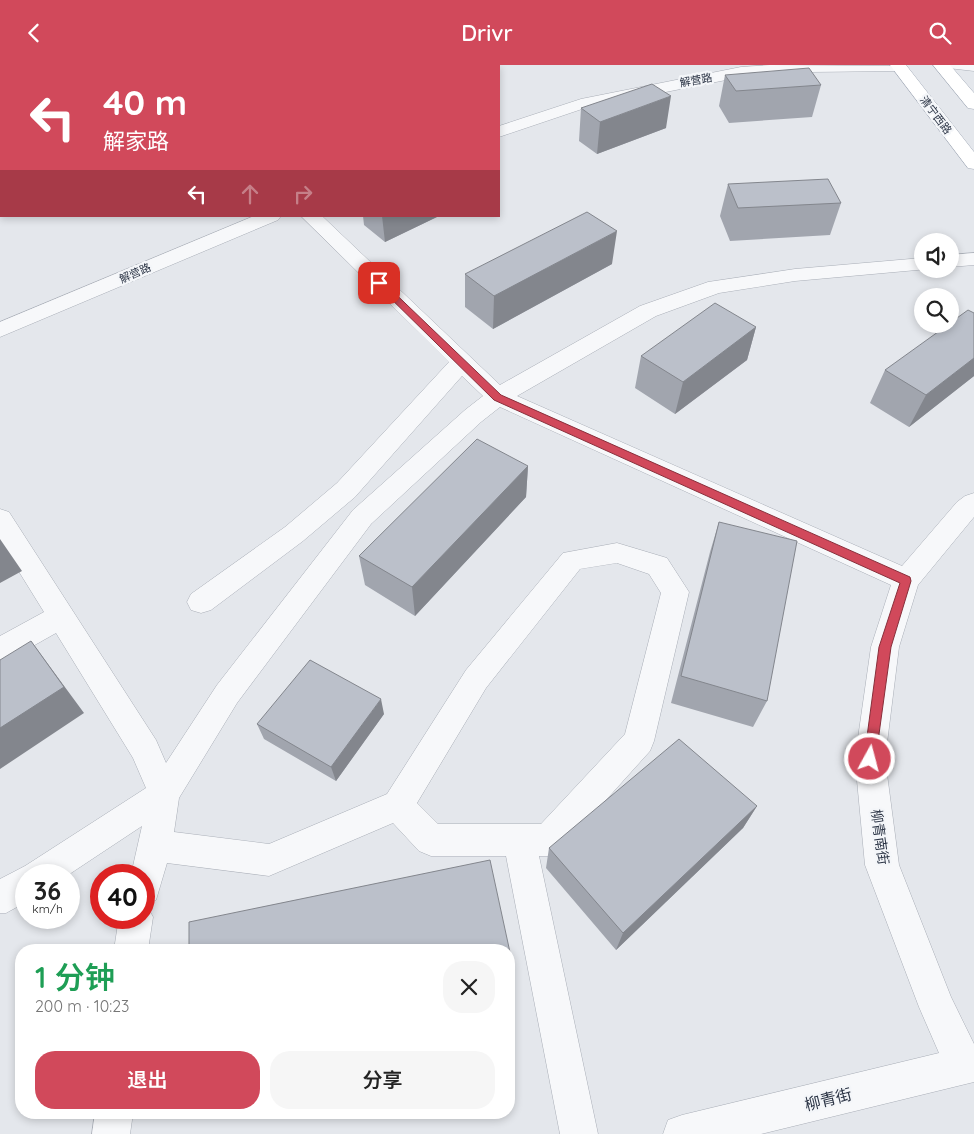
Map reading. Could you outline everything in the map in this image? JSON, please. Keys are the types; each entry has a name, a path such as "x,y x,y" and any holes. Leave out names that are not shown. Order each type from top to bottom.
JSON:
{"main road":[{"name":"清宁西路","path":"898,65 974,164"},
{"path":"941,65 974,104"}],"street":[{"name":"解营路","path":"500,132 581,104 741,72 810,67 898,65"},
{"path":"954,65 974,66"},
{"name":"解营路","path":"0,330 269,217"},
{"path":"312,217 498,397 906,581"},
{"path":"959,260 974,259"},
{"path":"150,864 164,794 227,694 362,517 473,416 498,397 648,311 715,287 795,275 914,265"},
{"path":"201,602 294,534 346,490 462,362"},
{"name":"柳青南街","path":"969,1065 937,1007 882,865 870,759 885,647 906,581 966,509 974,503"},
{"path":"0,519 145,750 164,794"},
{"path":"155,846 268,859 398,805 476,679 572,559 617,553 658,567 675,592 639,741 548,839 431,840 398,805"},
{"path":"0,650 62,616"},
{"path":"55,864 164,794"},
{"path":"519,840 579,1134"},
{"path":"0,896 6,896 15,890"},
{"path":"132,944 134,929"},
{"name":"柳青街","path":"682,1134 969,1065"},
{"path":"111,1134 113,1119"}],"building":[{"path":"809,68 821,85 736,91 725,75"},
{"path":"652,84 671,96 600,122 581,108"},
{"path":"828,179 841,203 738,208 728,184"},
{"path":"587,212 617,231 494,296 465,274"},
{"path":"715,303 756,327 683,382 641,356"},
{"path":"968,310 974,313 974,358 926,395 885,370 936,333 959,333 959,316"},
{"path":"477,439 528,466 412,587 359,556"},
{"path":"719,522 797,541 767,701 681,676"},
{"path":"31,641 64,687 0,728 0,660"},
{"path":"310,660 381,699 331,767 257,724"},
{"path":"679,739 757,806 623,933 549,848"},
{"path":"490,860 508,944 189,944 189,922"}],"route":[{"path":"379,283 498,397 906,581 885,647 870,759"}]}
